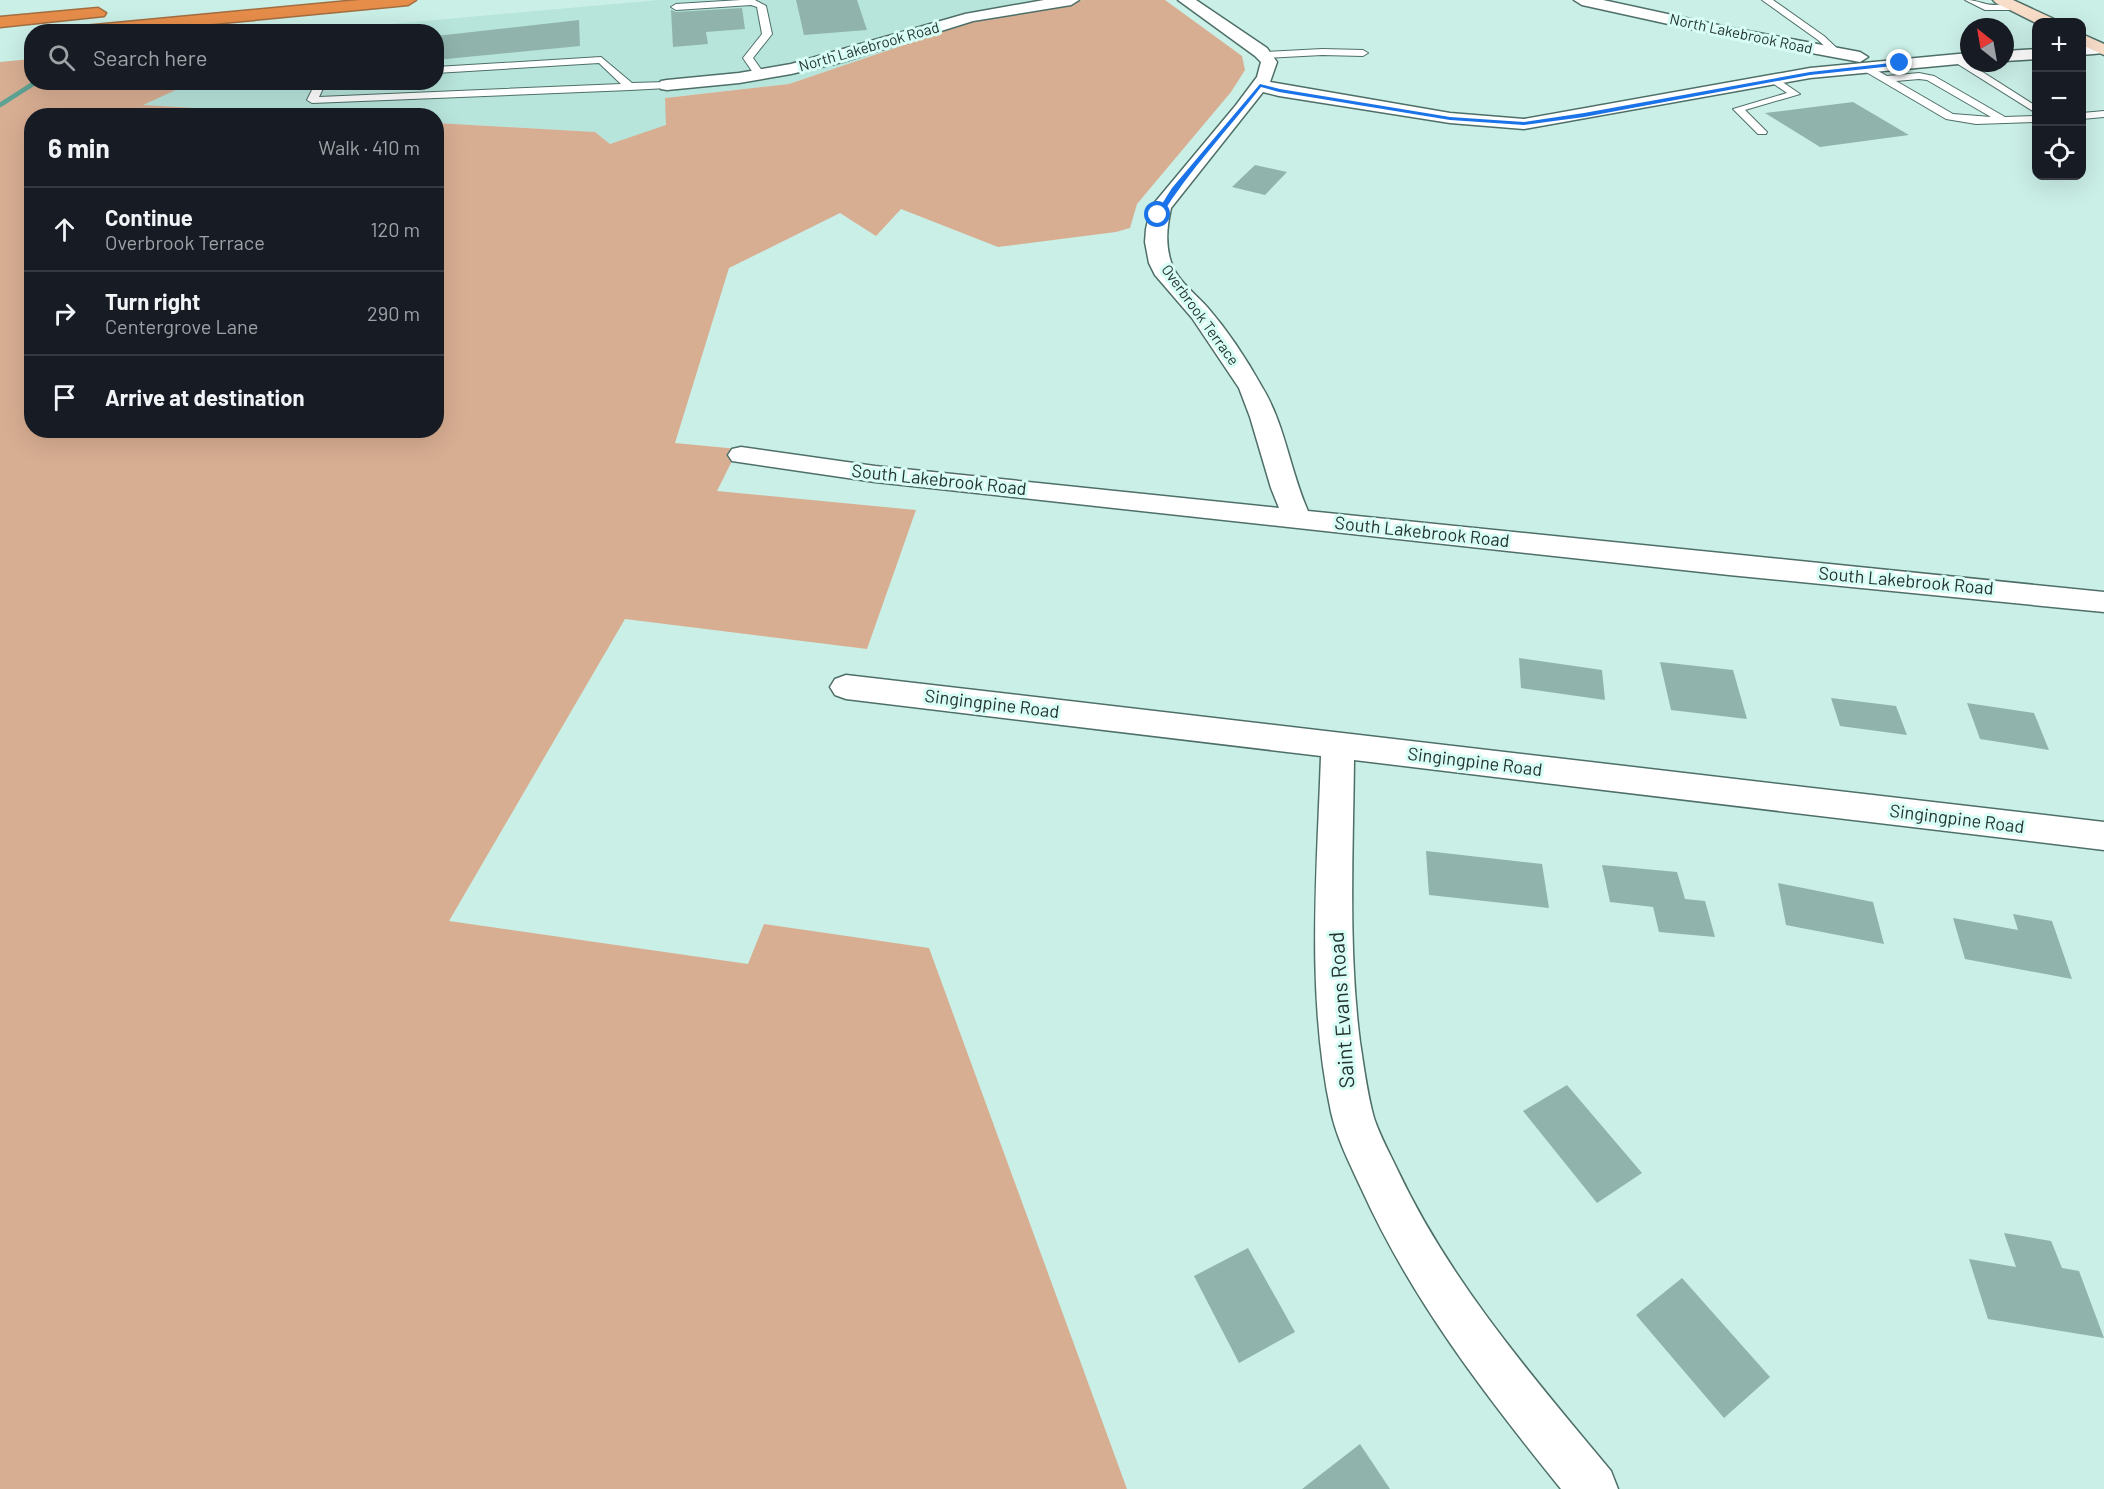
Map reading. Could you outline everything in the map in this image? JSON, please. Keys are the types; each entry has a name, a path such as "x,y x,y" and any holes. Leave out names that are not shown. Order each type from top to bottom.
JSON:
{"highway":[{"path":"157,24 408,0"},
{"path":"0,22 109,12"}],"street":[{"name":"North Lakebrook Road","path":"667,85 760,75 836,58 971,17 1071,0"},
{"path":"1186,0 1265,55"},
{"name":"North Lakebrook Road","path":"1582,0 1732,33 1900,63"},
{"path":"2001,0 2039,18"},
{"path":"2086,41 2103,49"},
{"path":"2086,50 2103,49"},
{"path":"2014,55 2032,54"},
{"name":"Overbrook Terrace","path":"1265,55 1269,62 1260,85 1161,207 1156,229 1156,242 1160,264 1166,275 1201,314 1251,388 1263,417 1284,488 1298,518"},
{"path":"1260,85 1279,91 1450,118 1524,123 1584,115 1775,80 1900,63 1960,59"},
{"name":"South Lakebrook Road","path":"741,455 874,474 1729,565 2104,602"},
{"name":"Singingpine Road","path":"846,687 2104,836"},
{"name":"Saint Evans Road","path":"1338,746 1335,908 1337,987 1342,1059 1352,1116 1386,1196 1436,1283 1483,1348 1593,1489"}],"lane":[{"path":"1767,0 1821,38 1837,53"},
{"path":"1970,0 1985,7 2017,8"},
{"path":"676,7 752,2 760,6 767,34 748,58 760,75"},
{"path":"1265,55 1322,52 1363,53"},
{"path":"444,70 601,60 630,87"},
{"path":"1900,63 1919,76"},
{"path":"1866,67 1950,117 1976,121 2032,119"},
{"path":"1981,72 2032,107"},
{"path":"1887,79 1919,76 1930,78 2003,120"},
{"path":"1762,132 1738,109 1796,94 1775,80"},
{"path":"317,90 312,100 667,85"},
{"path":"2086,116 2104,114"}],"shaded area":[{"path":"659,0 1083,0 992,15 789,84 665,98 667,125 610,144 595,132 444,123 444,108 193,108 141,105 175,90 444,90 444,24 390,24"},
{"path":"1083,0 1165,0 1242,56 1245,70 1231,92 1137,204 1130,228 1116,232 998,247 901,209 876,236 840,213 729,268 675,443 738,449 717,491 916,510 867,649 625,619 449,921 748,964 764,924 929,948 1127,1489 0,1489 0,62 24,60 24,90 176,90 143,105 195,108 24,108 24,438 444,438 444,123 595,132 610,144 666,125 665,98 789,84 992,15"}],"building":[{"path":"796,0 857,0 867,30 804,35"},
{"path":"742,8 745,29 706,32 708,44 673,47 671,10 676,12"},
{"path":"579,20 580,46 444,59 444,35"},
{"path":"1853,102 1909,135 1820,147 1765,113"},
{"path":"1255,165 1287,172 1265,195 1232,187"},
{"path":"1519,658 1602,670 1605,700 1521,688"},
{"path":"1660,662 1733,670 1747,719 1671,710"},
{"path":"1831,698 1896,706 1907,735 1840,726"},
{"path":"1967,703 2034,713 2049,750 1980,739"},
{"path":"1426,851 1542,864 1549,908 1429,895"},
{"path":"1602,865 1677,872 1685,899 1705,901 1715,937 1659,932 1653,907 1610,902"},
{"path":"1778,883 1873,902 1884,944 1786,925"},
{"path":"2013,914 2052,921 2072,979 1965,959 1953,918 2018,930"},
{"path":"1567,1085 1642,1173 1597,1203 1523,1111"},
{"path":"2004,1233 2051,1241 2062,1268 2079,1271 2104,1338 1988,1319 1969,1259 2016,1267"},
{"path":"1248,1248 1295,1332 1239,1363 1194,1276"},
{"path":"1682,1278 1770,1377 1724,1418 1636,1315"},
{"path":"1360,1444 1390,1489 1302,1489"}],"waterway":[{"path":"0,105 24,90"}],"route":[{"path":"1158,215 1174,189 1242,110 1260,85 1279,91 1450,118 1480,122 1537,123 1810,73 1900,63"}]}
